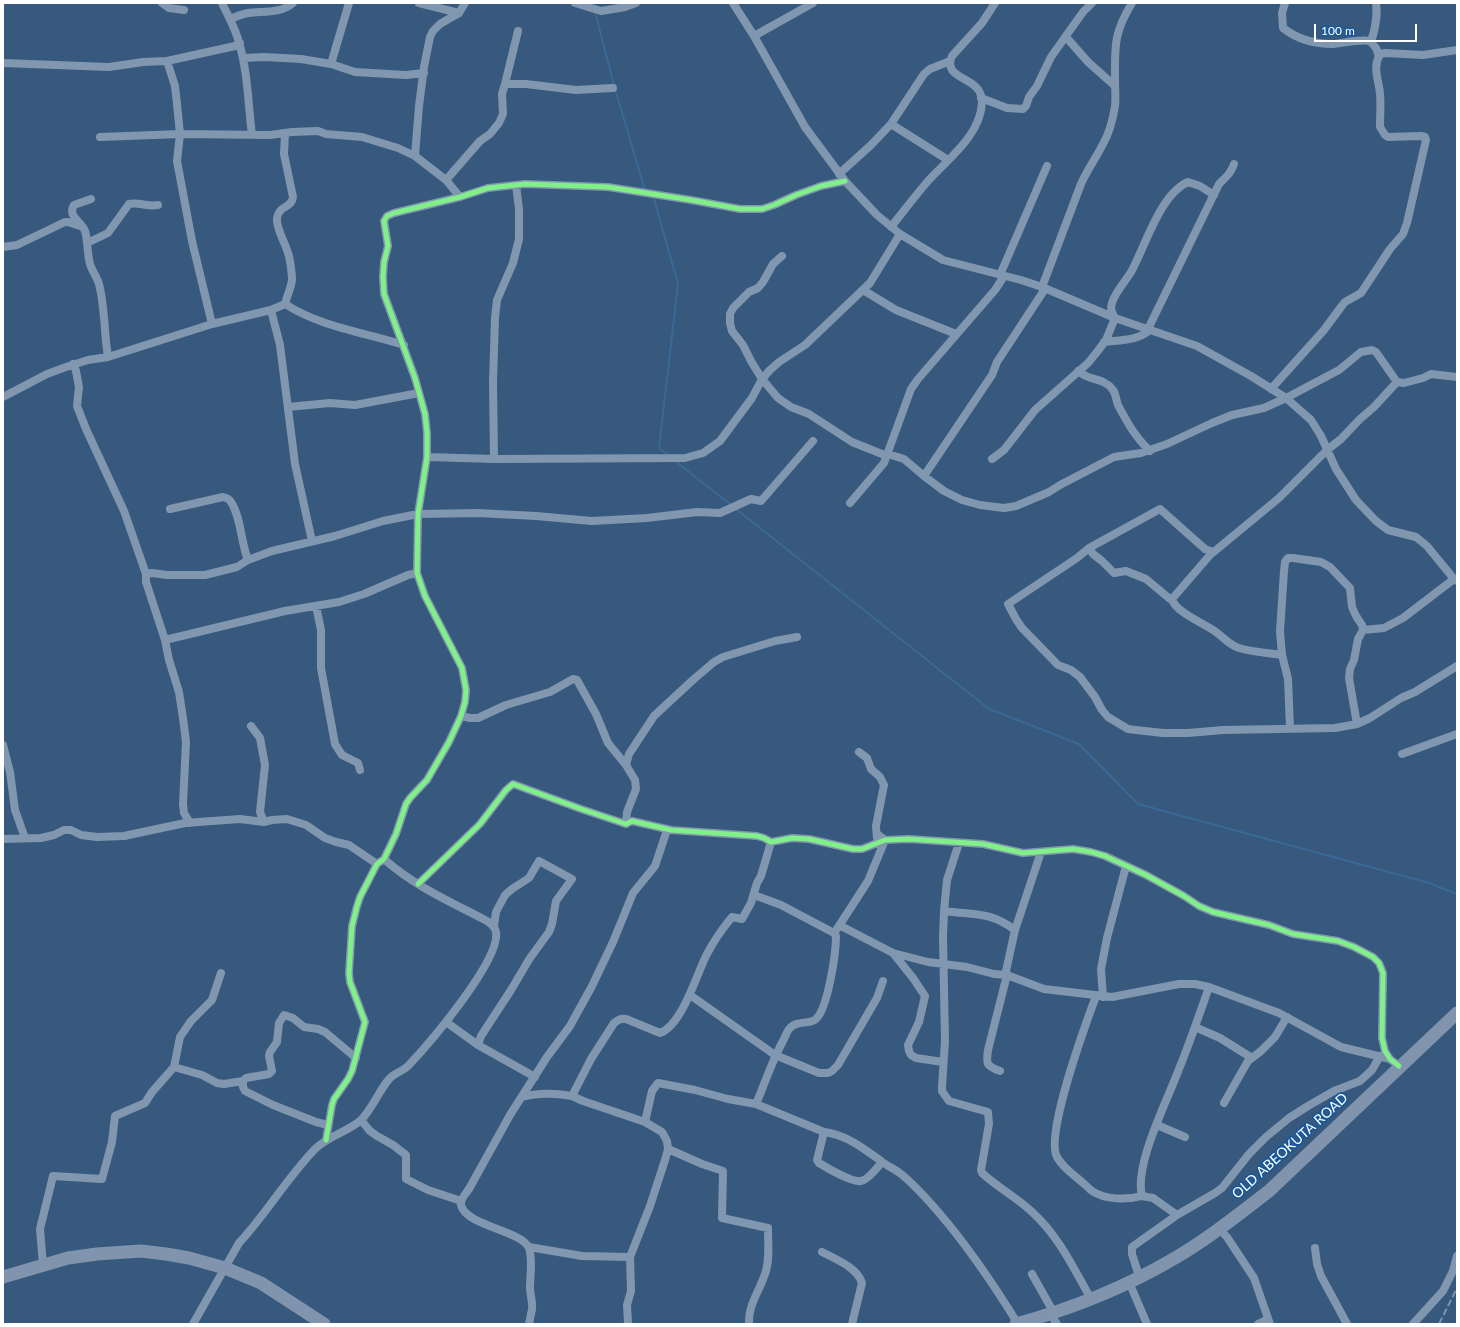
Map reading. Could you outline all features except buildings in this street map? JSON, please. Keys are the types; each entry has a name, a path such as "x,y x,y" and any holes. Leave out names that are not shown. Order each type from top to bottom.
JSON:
{"highway":[{"name":"OLD ABEOKUTA ROAD","path":"1017,1324 1053,1317 1134,1279 1175,1258 1218,1228 1269,1191 1395,1063 1457,1013"},
{"path":"3,1277 68,1258 90,1255 141,1251 189,1258 225,1268 261,1283 323,1324"}],"street":[{"path":"162,3 169,8 184,10"},
{"path":"222,3 240,43 252,135"},
{"path":"230,19 246,13 279,11 293,3"},
{"path":"331,64 349,3"},
{"path":"419,3 459,13"},
{"path":"415,156 419,106 430,37 433,30 440,24 459,13 465,3"},
{"path":"574,3 601,11 625,7 636,3"},
{"path":"733,3 754,36 805,128 845,181 877,215 900,234 943,260 1042,287 1115,318 1197,346 1251,376 1286,398 1311,420 1321,436 1336,469 1356,500 1376,521 1388,530 1416,537 1427,546 1455,580 1403,618 1384,628 1363,630"},
{"path":"754,36 813,3"},
{"path":"892,227 926,183 948,160 971,132 980,117 980,91 975,85 956,74 951,68 950,62 952,56 982,23 995,3"},
{"path":"981,98 1007,108 1023,109 1037,86 1051,57 1083,12 1092,3"},
{"path":"924,476 992,375 997,362 1043,292 1042,287 1081,184 1086,172 1104,144 1109,131 1115,104 1115,40 1121,22 1132,3"},
{"path":"1271,389 1324,330 1345,302 1361,294 1373,278 1390,249 1403,234 1426,140 1425,137 1421,136 1388,137 1382,132 1380,127 1380,93 1375,70 1379,56 1376,48 1371,42 1365,40 1333,44 1306,40 1292,35 1283,28 1282,13 1285,3"},
{"path":"1371,42 1375,28 1377,11 1376,3"},
{"path":"446,180 480,140 490,134 499,123 503,114 502,94 518,31"},
{"path":"1066,37 1088,62 1115,86"},
{"path":"3,63 109,67 143,62 167,61 235,46 240,43"},
{"path":"1379,56 1380,54 1385,53 1423,55 1457,50"},
{"path":"243,58 264,56 331,64 355,72 406,75 424,73"},
{"path":"167,61 175,86 180,134 177,161 192,241 212,324"},
{"path":"839,174 871,145 891,124 924,74 930,69 950,62"},
{"path":"505,84 526,84 576,90 613,88"},
{"path":"891,124 948,160"},
{"path":"100,137 180,134 252,135 318,131 326,134 362,137 398,148 415,156 446,180 460,198"},
{"path":"285,133 284,154 293,197 293,201 290,205 279,211 277,218 278,228 289,254 292,280 285,304"},
{"path":"1104,342 1123,341 1144,335 1149,330 1219,184 1232,170 1234,164"},
{"path":"850,503 884,463 911,389 956,334 995,290 1047,166"},
{"path":"326,1140 334,1099 348,1079 356,1058 365,1022 350,982 349,973 352,926 360,897 396,834 408,801 422,787 437,765 449,742 461,716 465,702 466,690 462,668 425,596 417,573 418,514 427,457 427,433 425,414 419,393 404,345 384,294 384,262 388,246 384,221 387,216 394,213 460,198 488,188 525,184 608,187 740,209 754,209 768,207 821,186 845,181"},
{"path":"1115,318 1112,313 1112,303 1132,271 1149,231 1170,196 1182,185 1188,182 1200,186 1214,195"},
{"path":"494,459 493,382 495,318 497,300 513,263 519,238 519,209 516,185"},
{"path":"91,199 74,205 73,214 83,226 90,264 98,283 102,298 108,357"},
{"path":"87,243 108,233 129,204 135,202 151,206 158,205"},
{"path":"3,247 17,245 65,222 72,222 83,226"},
{"path":"427,457 494,459 684,458 703,453 720,441 752,398 762,379 779,362 805,345 870,283 876,276 900,234"},
{"path":"782,256 773,264 758,288 749,292 733,308 730,314 732,331 743,345 762,379 778,398 791,407 809,414 852,442 887,455 904,459 944,491 962,500 980,505 1004,508 1016,506 1049,492 1114,457 1141,454 1225,417 1264,408 1339,370 1361,352 1368,350 1376,352 1397,382 1404,383 1423,378 1431,374 1457,377"},
{"path":"863,290 896,310 956,334"},
{"path":"3,397 51,372 73,364 108,357 212,324 271,310 285,304"},
{"path":"285,304 300,314 342,329 404,345"},
{"path":"271,310 280,345 295,464 312,541"},
{"path":"992,459 1004,450 1035,410 1092,357 1104,342 1115,318"},
{"path":"73,364 79,387 78,406 86,429 124,510 146,574 146,582 165,640 179,692 186,742 183,804 184,813 190,823"},
{"path":"1078,371 1084,376 1108,384 1114,391 1116,401 1126,422 1139,441 1150,451"},
{"path":"1172,599 1186,581 1213,552 1279,498 1327,450 1333,447 1374,407 1397,382"},
{"path":"288,407 330,403 355,405 419,393"},
{"path":"146,574 205,575 237,567 248,560 272,551 383,521 418,514 478,513 592,521 647,518 697,512 720,514 751,499 761,501 812,441"},
{"path":"170,509 223,497 228,498 240,526 244,551 248,560"},
{"path":"1213,552 1206,549 1160,509 1089,548 1077,558 1008,604 1022,628 1058,664 1071,670 1080,677 1108,717 1128,728 1163,733 1290,728 1335,728 1357,724 1370,718 1401,698 1415,692 1457,666"},
{"path":"1089,548 1093,554 1114,573 1126,571 1146,579 1170,599 1172,599 1173,603 1179,608 1198,622 1216,632 1230,644 1238,648 1282,655"},
{"path":"1290,728 1288,679 1282,655 1280,631 1284,570 1285,562 1288,558 1321,562 1330,567 1350,588 1352,607 1362,625 1363,630 1358,639 1349,678 1357,724"},
{"path":"165,640 285,610 339,602 364,594 408,575 417,573"},
{"path":"316,606 321,630 321,668 335,744 342,755 358,763 360,770"},
{"path":"626,765 629,754 654,716 694,678 714,662 723,657 775,641 797,637"},
{"path":"461,716 478,718 506,705 550,692 573,679 577,680 596,714 608,743 626,765 635,780 636,785 627,812 626,824"},
{"path":"251,726 260,738 266,765 260,812 264,822"},
{"path":"1402,754 1457,734"},
{"path":"3,745 10,772 15,810 25,838"},
{"path":"859,752 867,758 871,770 880,776 883,781 883,792 876,826 876,845"},
{"path":"418,884 480,824 506,790 513,784 626,824 632,821 667,830 757,836 771,842 792,838 809,839 853,849 862,849 876,845 885,840 909,839 983,844 1023,853 1073,849 1091,852 1104,856 1171,888 1199,906 1213,912 1269,925 1293,934 1338,941 1373,957 1379,963 1383,973 1382,1038 1386,1051 1395,1063"},
{"path":"3,839 41,838 54,835 64,830 71,830 81,835 97,837 124,836 190,823 240,819 264,822 287,819 298,822 317,831 326,838 349,845 494,926"},
{"path":"529,1324 532,1307 530,1276 531,1259 529,1247 522,1239 494,1228 468,1214 461,1205 461,1202 463,1196 469,1189 522,1097 547,1057 570,1026 592,986 613,942 633,892 656,866 667,830"},
{"path":"877,834 885,840"},
{"path":"834,933 841,926 868,881 885,840"},
{"path":"572,1096 592,1059 614,1023 618,1020 622,1018 626,1019 660,1034 664,1032 671,1024 690,995 696,977 715,941 732,917 742,919 748,911 754,895 754,888 761,876 771,842"},
{"path":"959,843 947,880 944,911 945,1041 942,1091 949,1101 986,1111 989,1115 981,1170 982,1173 1030,1210 1043,1223 1060,1244 1091,1299"},
{"path":"1000,1071 990,1067 987,1062 987,1056 1007,975 1006,971 1015,930 1041,852"},
{"path":"193,1324 239,1243 316,1149 326,1140 361,1120 385,1084 391,1077 406,1068 446,1022 472,988 493,949 496,938 494,926 496,912 505,895 529,878 539,862 572,879 556,901 549,932 530,958 481,1036 478,1045"},
{"path":"1126,866 1107,938 1101,969 1099,997 1078,1048 1060,1110 1055,1145 1056,1156 1070,1172 1092,1192 1106,1196 1128,1199 1142,1196 1152,1198 1177,1215"},
{"path":"754,895 781,905 834,933 836,936 829,989 817,1018 811,1022 795,1024 790,1028 776,1055 756,1104"},
{"path":"944,911 991,916 1004,922 1015,930"},
{"path":"841,926 893,952 928,962 967,967 994,974 1007,975 1044,989 1099,997 1112,997 1180,984 1195,984 1209,987 1249,1001 1287,1017 1341,1047 1380,1056 1395,1063"},
{"path":"893,952 924,996 919,1022 908,1044 909,1051 911,1055 916,1058 943,1062"},
{"path":"43,1265 40,1229 53,1176 102,1179 112,1142 115,1116 145,1103 152,1092 174,1067 180,1037 191,1021 212,1000 221,973"},
{"path":"690,995 776,1055 819,1072 828,1073 838,1065 877,998 883,981"},
{"path":"1142,1196 1140,1180 1151,1139 1209,987"},
{"path":"174,1067 202,1075 217,1083 224,1084 269,1074 272,1071 269,1056 270,1052 277,1042 279,1023 284,1015 293,1018 304,1027 318,1029 325,1032 356,1058"},
{"path":"1224,1103 1248,1061 1261,1052 1275,1037 1287,1017"},
{"path":"446,1022 478,1045 535,1077"},
{"path":"1195,1027 1220,1038 1252,1058"},
{"path":"1147,1324 1134,1279 1132,1247 1177,1215 1222,1188 1249,1154 1266,1137 1289,1118 1334,1091 1360,1081 1372,1070 1380,1056"},
{"path":"243,1081 242,1087 246,1091 273,1105 316,1122 328,1125"},
{"path":"645,1122 652,1091 658,1083 756,1104 824,1132 835,1133 851,1140 906,1178 925,1196 952,1228 989,1277 1017,1324"},
{"path":"522,1097 533,1094 555,1093 572,1096 583,1102 645,1122 662,1132 667,1141 668,1149 650,1206 630,1257 631,1291 627,1305 628,1324"},
{"path":"361,1120 370,1131 393,1144 406,1155 406,1179 428,1190 461,1202"},
{"path":"1156,1125 1185,1137"},
{"path":"824,1132 818,1160 819,1163 837,1173 861,1182 865,1180 882,1162"},
{"path":"668,1149 702,1164 723,1171 722,1218 768,1228 768,1263 750,1310 749,1324"},
{"path":"1218,1228 1227,1237 1254,1278 1269,1322 1258,1324"},
{"path":"529,1247 582,1256 630,1257"},
{"path":"1315,1248 1317,1264 1321,1276 1347,1324"},
{"path":"822,1252 852,1269 860,1277 862,1283 852,1324"},
{"path":"1413,1324 1443,1291 1453,1270 1457,1256"},
{"path":"1032,1274 1053,1317"}],"waterway":[{"path":"595,12 614,85"},
{"path":"615,89 645,190"},
{"path":"654,199 678,284 659,448 668,455"},
{"path":"674,460 731,505"},
{"path":"736,509 989,709 1079,744 1138,804 1429,883 1457,894"}],"railway":[{"path":"1439,1324 1457,1288"}],"cycle path":[{"path":"326,1140 332,1105 334,1099 352,1071 365,1022 350,982 349,973 352,926 357,906 377,864 384,859 396,834 406,804 427,780 449,742 461,716 465,702 466,690 462,668 425,596 417,573 418,514 427,457 427,433 425,414 415,378 384,294 384,262 388,246 384,221 387,216 394,213 460,197 488,188 525,184 608,187 740,209 762,209 821,186 845,181"},
{"path":"418,884 480,824 506,790 513,784 626,824 632,821 671,830 757,836 771,842 792,838 809,839 853,849 862,849 885,840 909,839 983,844 1023,853 1073,849 1091,852 1105,856 1146,875 1199,906 1213,912 1269,925 1293,934 1338,941 1373,957 1379,963 1383,973 1382,1038 1385,1051 1390,1059 1399,1066"}]}
